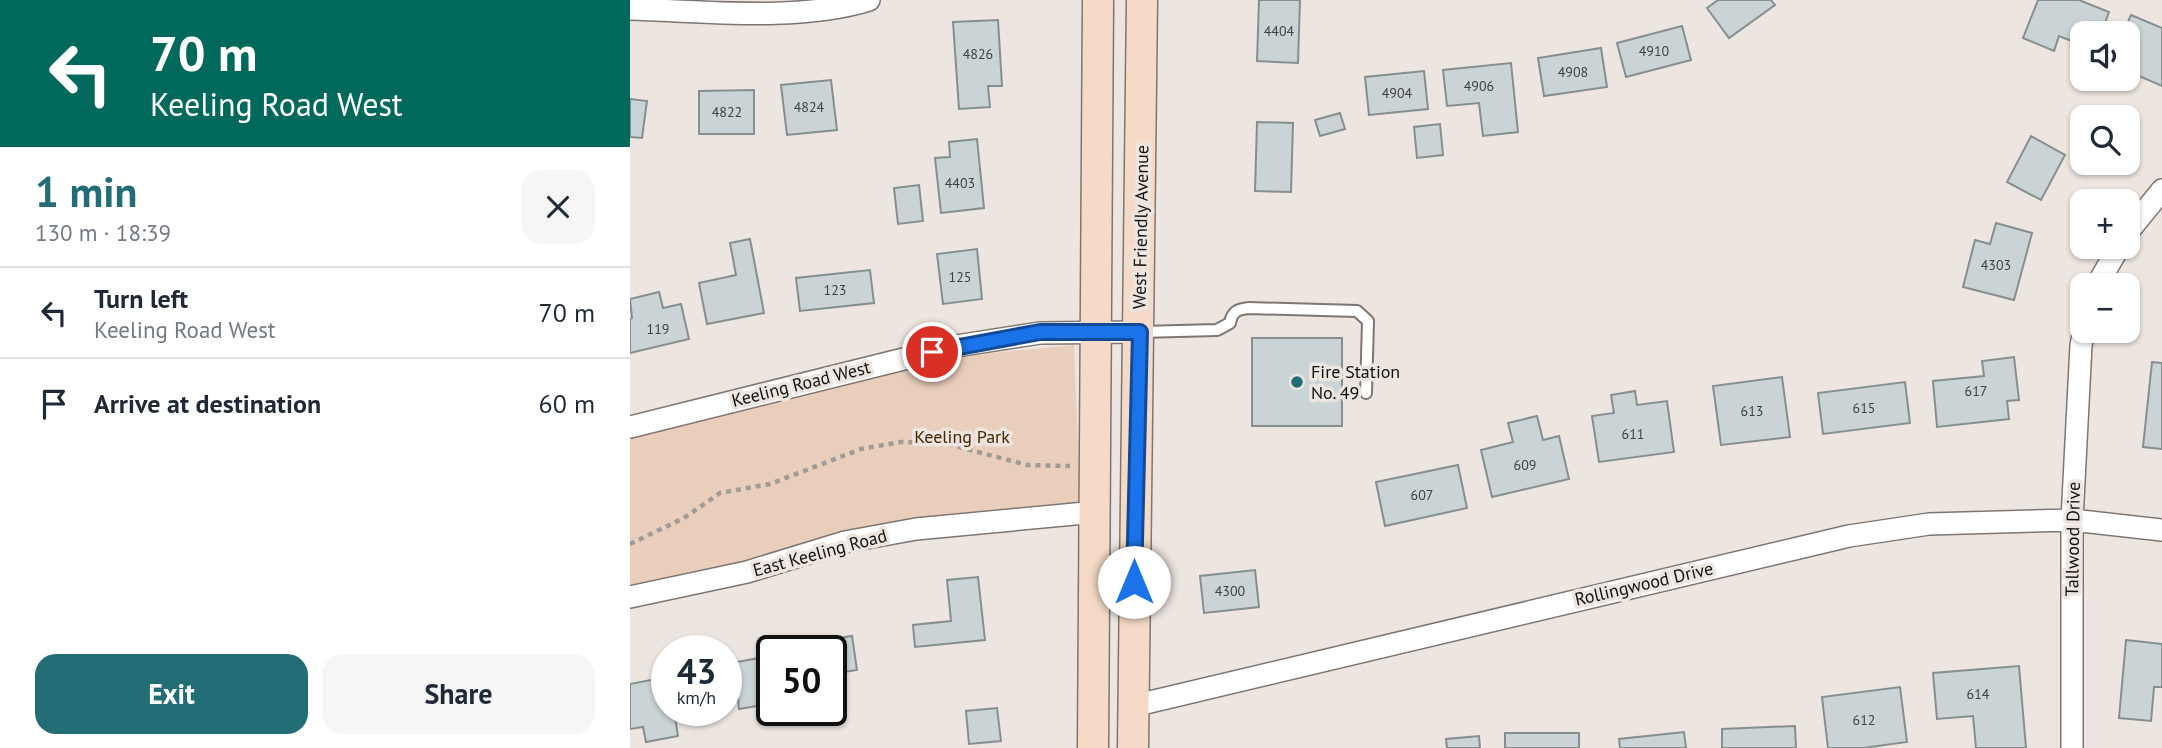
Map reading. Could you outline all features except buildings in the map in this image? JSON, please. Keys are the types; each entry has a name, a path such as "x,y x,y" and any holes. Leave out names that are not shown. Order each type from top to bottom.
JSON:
{"main road":[{"path":"1093,748 1098,0"},
{"name":"West Friendly Avenue","path":"1133,748 1142,0"}],"street":[{"path":"630,9 791,13 833,9 869,0"},
{"path":"2140,217 2162,190"},
{"name":"Keeling Road West","path":"630,427 956,346 1040,332 1140,332"},
{"name":"Tallwood Drive","path":"2072,748 2071,520 2081,343"},
{"name":"East Keeling Road","path":"630,597 747,572 845,542 916,529 1096,512"},
{"name":"Rollingwood Drive","path":"1133,706 1849,536 1929,524 2071,520 2162,530"}],"lane":[{"path":"1140,332 1217,330 1230,323 1231,315 1236,311 1249,308 1357,311 1368,321 1366,393"}],"path":[{"path":"630,544 684,519 720,493 770,484 861,449 901,442 944,443 1027,465 1096,465"}],"green space":[{"name":"Keeling Park","path":"1074,345 1080,503 860,530 740,565 630,588 630,437 953,357"}],"place":[{"name":"Fire Station No. 49","path":"1297,382"}],"route":[{"path":"932,352 1040,332 1140,332 1134,582"}]}
